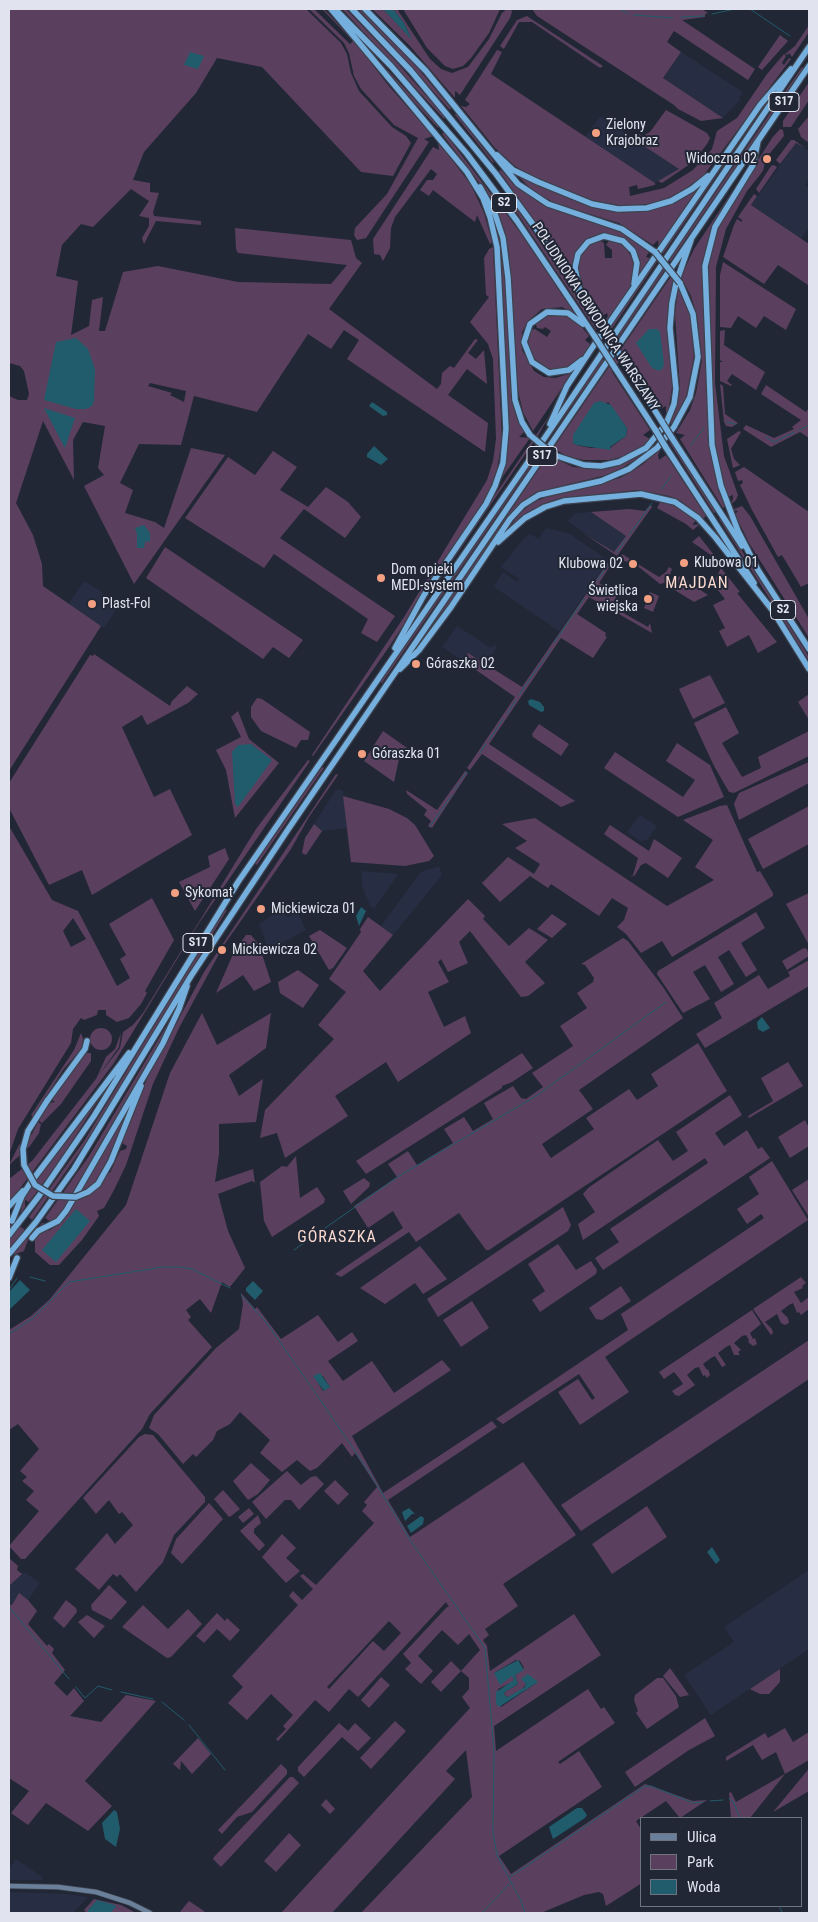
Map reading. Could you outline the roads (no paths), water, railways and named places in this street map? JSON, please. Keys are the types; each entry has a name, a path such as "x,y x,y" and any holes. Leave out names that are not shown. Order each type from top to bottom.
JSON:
{"highway":[{"path":"331,9 479,185 499,226 506,253 515,400 522,422 530,435 554,455 584,465 601,466 619,462 646,448 666,424 674,404 676,388 670,328 672,302 676,283 694,234"},
{"name":"POŁUDNIOWA OBWODNICA WARSZAWY","path":"335,9 392,66 467,154 517,221 595,337 772,611"},
{"name":"POŁUDNIOWA OBWODNICA WARSZAWY","path":"352,9 406,66 475,147 543,236 758,570"},
{"path":"365,9 426,71 508,175 538,199 561,209 622,229 655,252 680,283 693,314 698,357 690,397 674,428 657,448 630,469 601,481 547,493 531,500 510,519 419,650 391,678"},
{"name":"S17","path":"9,1234 26,1214 80,1139 238,882 383,669 546,436 809,47"},
{"path":"546,436 562,396 590,351 772,89 803,56"},
{"name":"S17","path":"9,1254 36,1222 90,1144 191,976 391,678 809,66"},
{"path":"758,570 727,504 718,477 712,445 705,266 715,227 753,165 759,138"},
{"path":"383,669 424,595 492,494 501,470 505,447 498,262 494,233 476,186 445,145"},
{"path":"486,145 513,170 526,177 583,201 618,209 647,208 671,201 702,182 718,165"},
{"path":"582,297 575,274 578,254 588,242 604,236 623,241 635,256 638,270 630,293"},
{"path":"590,351 569,370 549,373 537,368 527,356 525,335 534,319 547,312 555,311 575,317 595,337"},
{"path":"493,546 517,524 536,511 564,501 587,497 630,494 653,495 674,502 702,522 772,611"},
{"name":"S2","path":"758,570 809,649"},
{"name":"S2","path":"772,611 809,669"},
{"path":"32,1238 38,1231 60,1219 150,1066 179,1009 191,976"},
{"path":"87,1041 85,1048 28,1131 22,1154 28,1176 41,1190 53,1196 69,1198 92,1189 106,1174 150,1066"},
{"path":"12,1221 22,1196 31,1182 115,1068 139,1042"},
{"path":"9,1206 31,1182"},
{"path":"9,1278 16,1258"}],"main road":[{"path":"9,1886 58,1887 96,1892 130,1903 150,1913"}],"water":[{"path":"383,9 393,9 404,23 412,40"},
{"path":"190,52 204,56 198,69 184,65"},
{"path":"649,329 657,329 660,332 664,363 663,368 659,371 652,368 636,343"},
{"path":"76,338 88,349 95,369 94,401 92,406 86,409 76,409 44,400 56,342"},
{"path":"600,401 611,405 627,428 626,436 610,447 611,450 573,443 573,435 594,403"},
{"path":"372,402 387,412 387,415 383,416 369,406"},
{"path":"44,408 75,418 65,448"},
{"path":"374,446 388,459 381,465 367,457 367,454"},
{"path":"144,525 150,533 150,541 145,542 144,548 137,548 135,528"},
{"path":"531,699 540,702 544,707 544,711 541,712 529,705 528,701"},
{"path":"251,744 272,760 238,807 235,804 232,752 238,745"},
{"path":"361,907 366,911 359,926 356,916"},
{"path":"762,1017 770,1028 763,1032 758,1029 757,1022"},
{"path":"76,1209 90,1221 56,1262 42,1250"},
{"path":"20,1280 30,1290 9,1310 9,1292"},
{"path":"253,1281 263,1291 255,1300 246,1291 246,1288"},
{"path":"320,1373 330,1387 324,1391 313,1376"},
{"path":"409,1508 415,1514 412,1514 405,1521 402,1512"},
{"path":"421,1516 424,1518 423,1524 411,1533 407,1526"},
{"path":"712,1547 720,1560 716,1564 707,1552"},
{"path":"518,1660 524,1670 515,1675 518,1684 505,1692 504,1695 508,1697 525,1687 526,1684 521,1679 528,1674 538,1682 499,1707 496,1704 496,1692 514,1680 512,1676 500,1685 494,1673"},
{"path":"577,1808 582,1808 587,1815 585,1818 553,1839 549,1827"},
{"path":"114,1810 117,1812 120,1829 116,1847 105,1839 102,1823"},
{"path":"97,1900 115,1905 116,1907 110,1913 88,1913 88,1910"}],"waterway":[{"path":"620,9 628,14"},
{"path":"712,14 735,9"},
{"path":"750,9 790,36"},
{"path":"634,15 673,18"},
{"path":"681,17 704,16"},
{"path":"726,422 735,424"},
{"path":"799,430 809,425"},
{"path":"691,445 704,428"},
{"path":"766,437 774,442 795,432"},
{"path":"662,489 671,476"},
{"path":"629,535 652,503"},
{"path":"616,553 626,539"},
{"path":"597,581 610,562"},
{"path":"554,643 584,599"},
{"path":"519,695 551,649"},
{"path":"507,714 516,700"},
{"path":"489,740 503,719"},
{"path":"480,753 486,744"},
{"path":"461,780 467,772"},
{"path":"455,790 459,783"},
{"path":"430,826 452,795"},
{"path":"294,1250 399,1176 536,1096 666,1002"},
{"path":"9,1334 32,1319 69,1282 163,1267 179,1267 192,1269 230,1288"},
{"path":"30,1277 45,1281"},
{"path":"9,1290 17,1278"},
{"path":"241,1295 266,1322 319,1398 369,1472 410,1540 485,1648 494,1751 493,1833 497,1855 521,1901 525,1913"},
{"path":"9,1607 69,1679"},
{"path":"76,1687 85,1698 98,1686 112,1690"},
{"path":"121,1692 153,1699"},
{"path":"162,1702 184,1720"},
{"path":"189,1725 225,1770"},
{"path":"510,1877 645,1786 651,1786 693,1803 703,1802"},
{"path":"729,1799 733,1801 740,1817"},
{"path":"710,1801 723,1800"},
{"path":"482,1913 510,1883"},
{"path":"780,1907 782,1912"}],"place":[{"name":"Zielony Krajobraz","path":"596,133"},
{"name":"Widoczna 02","path":"767,159"},
{"name":"Klubowa 01","path":"684,563"},
{"name":"Klubowa 02","path":"633,564"},
{"name":"Dom opieki MEDI-system","path":"381,578"},
{"name":"Świetlica wiejska","path":"648,599"},
{"name":"Plast-Fol","path":"92,604"},
{"name":"Góraszka 02","path":"416,664"},
{"name":"Góraszka 01","path":"362,754"},
{"name":"Sykomat","path":"175,893"},
{"name":"Mickiewicza 01","path":"261,909"},
{"name":"Mickiewicza 02","path":"222,950"}],"district":[{"name":"MAJDAN","path":"697,584"},
{"name":"GÓRASZKA","path":"337,1238"}]}
